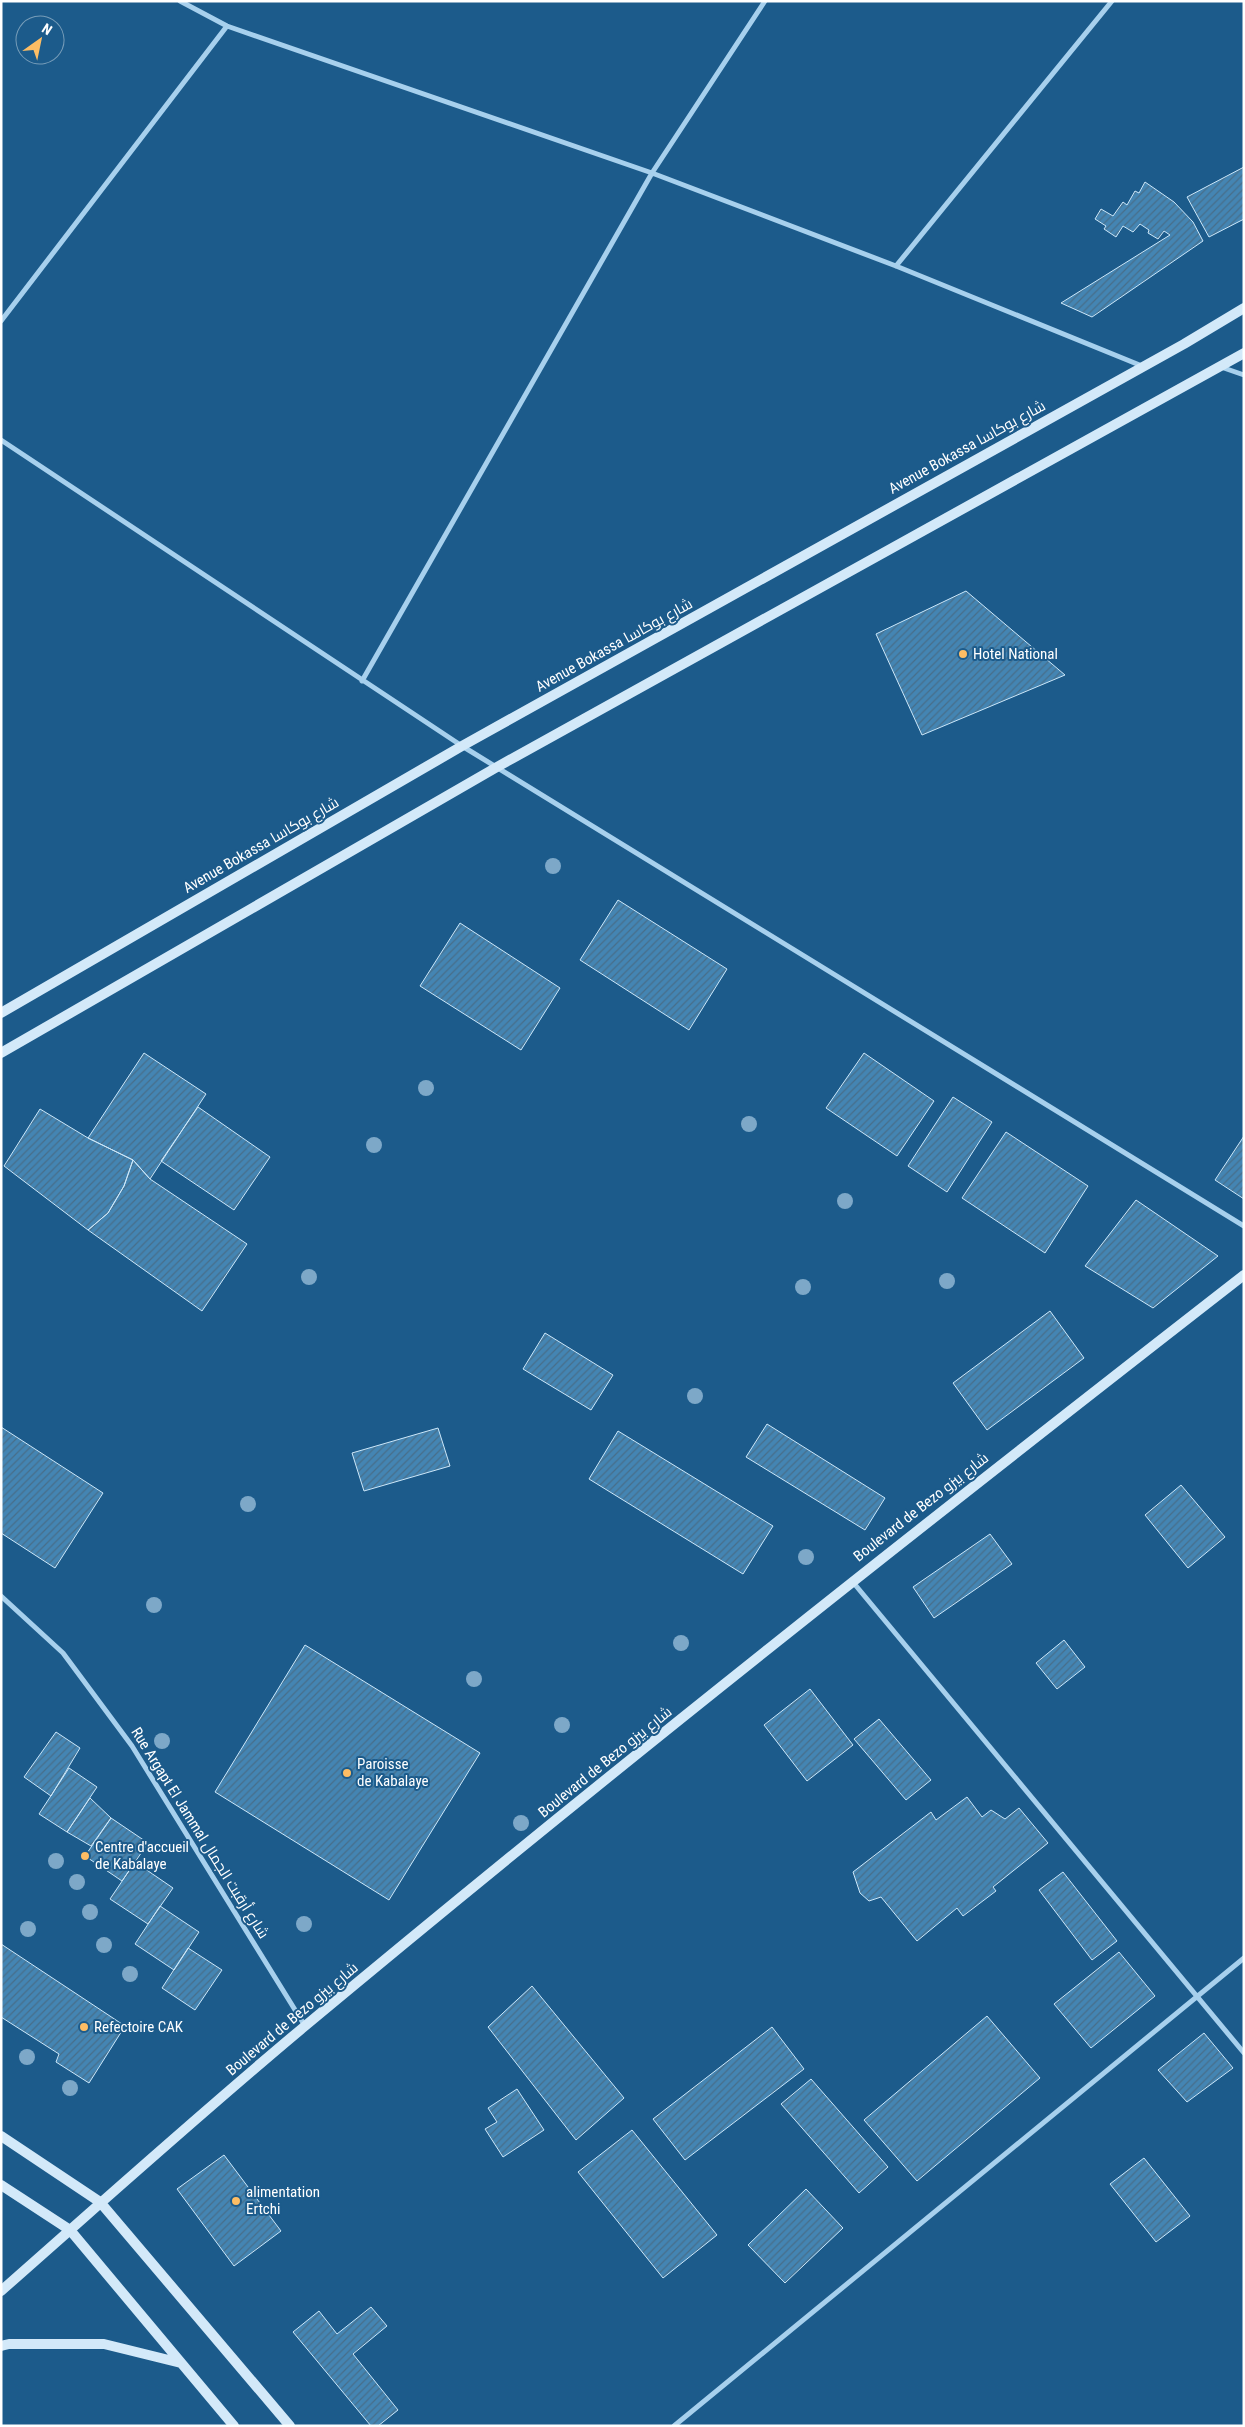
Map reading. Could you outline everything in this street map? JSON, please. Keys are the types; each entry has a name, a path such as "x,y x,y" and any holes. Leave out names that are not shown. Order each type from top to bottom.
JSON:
{"street":[{"path":"180,1 227,26 652,172 896,266 1144,366"},
{"path":"362,681 652,172 766,1"},
{"path":"896,266 1112,1"},
{"path":"1,321 227,26"},
{"name":"Avenue Bokassa شارع بوكاسا","path":"1,1013 462,746 1144,366 1244,308"},
{"path":"1,1052 497,767 1135,411 1244,353"},
{"path":"1220,367 1244,375"},
{"path":"1,440 462,746 1244,1226"},
{"name":"Boulevard de Bezo شارع بيزو","path":"1,2291 100,2202 305,2026 851,1581 1244,1275"},
{"path":"851,1581 1244,2053"},
{"name":"Rue Argapt El Jammal شارع أرقبت الجمال","path":"1,1596 63,1653 132,1746 305,2026"},
{"path":"674,2426 1244,1958"},
{"path":"1,2136 100,2202 290,2426"},
{"path":"1,2185 70,2230 234,2426"},
{"path":"1,2346 9,2344 104,2344 181,2363"}],"building":[{"path":"1244,167 1244,219 1209,237 1187,197"},
{"path":"1145,182 1174,202 1193,222 1203,241 1092,317 1061,303 1170,235 1164,231 1158,239 1148,233 1149,230 1140,224 1133,232 1123,226 1116,237 1104,229 1106,226 1095,219 1101,209 1113,216 1123,202 1127,205 1135,191 1139,193"},
{"name":"Hotel National","path":"966,591 1065,675 922,735 876,634"},
{"path":"618,900 727,969 689,1030 580,960"},
{"path":"460,923 560,988 521,1050 420,986"},
{"path":"144,1053 206,1094 150,1179 133,1160 88,1138"},
{"path":"864,1053 934,1101 897,1156 826,1108"},
{"path":"953,1097 992,1122 947,1192 908,1166"},
{"path":"198,1107 270,1157 234,1210 161,1161"},
{"path":"40,1109 88,1138 133,1160 124,1186 108,1213 88,1230 4,1166"},
{"path":"1006,1132 1088,1186 1045,1253 962,1198"},
{"path":"1244,1136 1244,1199 1215,1180"},
{"path":"133,1160 150,1179 247,1244 202,1311 88,1230 108,1213 124,1186"},
{"path":"1136,1200 1218,1256 1153,1308 1085,1266"},
{"path":"1050,1311 1084,1358 987,1430 953,1383"},
{"path":"545,1333 613,1375 591,1410 523,1369"},
{"path":"767,1424 885,1498 865,1530 746,1457"},
{"path":"1,1427 103,1493 55,1568 1,1533"},
{"path":"438,1428 450,1466 364,1491 352,1453"},
{"path":"618,1431 773,1526 743,1574 589,1479"},
{"path":"1181,1485 1225,1537 1188,1568 1145,1515"},
{"path":"990,1534 1012,1564 934,1618 913,1587"},
{"path":"1064,1640 1085,1667 1057,1689 1036,1663"},
{"name":"Paroisse de Kabalaye","path":"305,1645 480,1753 389,1900 215,1792"},
{"path":"810,1689 853,1745 807,1781 764,1725"},
{"path":"879,1719 931,1780 906,1800 854,1739"},
{"path":"56,1732 80,1748 51,1796 24,1777"},
{"path":"69,1768 97,1787 67,1832 39,1814"},
{"path":"967,1797 982,1817 991,1810 1005,1819 1019,1808 1048,1843 993,1887 996,1891 963,1916 957,1908 917,1941 881,1897 869,1901 860,1893 853,1872 931,1812 936,1820"},
{"path":"90,1798 111,1818 91,1846 67,1832"},
{"path":"111,1818 148,1843 122,1881 85,1856"},
{"path":"135,1862 173,1888 148,1924 110,1899"},
{"path":"1063,1872 1117,1941 1092,1960 1039,1890"},
{"path":"160,1906 199,1932 174,1970 135,1944"},
{"path":"1,1944 125,2026 89,2083 56,2062 59,2054 1,2017"},
{"path":"188,1948 222,1970 195,2010 162,1988"},
{"path":"1119,1952 1155,1996 1091,2048 1054,2004"},
{"path":"532,1986 624,2098 576,2140 488,2027"},
{"path":"987,2016 1040,2078 917,2181 864,2120"},
{"path":"772,2027 804,2069 685,2160 653,2119"},
{"path":"1204,2033 1233,2068 1187,2102 1158,2070"},
{"path":"811,2079 888,2167 859,2193 781,2104"},
{"path":"517,2089 544,2130 503,2157 485,2129 497,2122 488,2108"},
{"path":"632,2130 717,2235 663,2278 578,2172"},
{"path":"224,2155 281,2231 234,2266 177,2189"},
{"path":"1144,2158 1190,2216 1156,2242 1110,2184"},
{"path":"806,2189 843,2228 785,2283 748,2245"},
{"path":"371,2307 387,2326 353,2354 398,2410 378,2426 371,2426 293,2332 319,2311 337,2334"}],"place":[{"name":"Hotel National","path":"963,654"},
{"name":"Paroisse de Kabalaye","path":"347,1773"},
{"name":"Centre d'accueil de Kabalaye","path":"85,1856"},
{"name":"Refectoire CAK","path":"84,2027"},
{"name":"alimentation Ertchi","path":"236,2201"}]}
